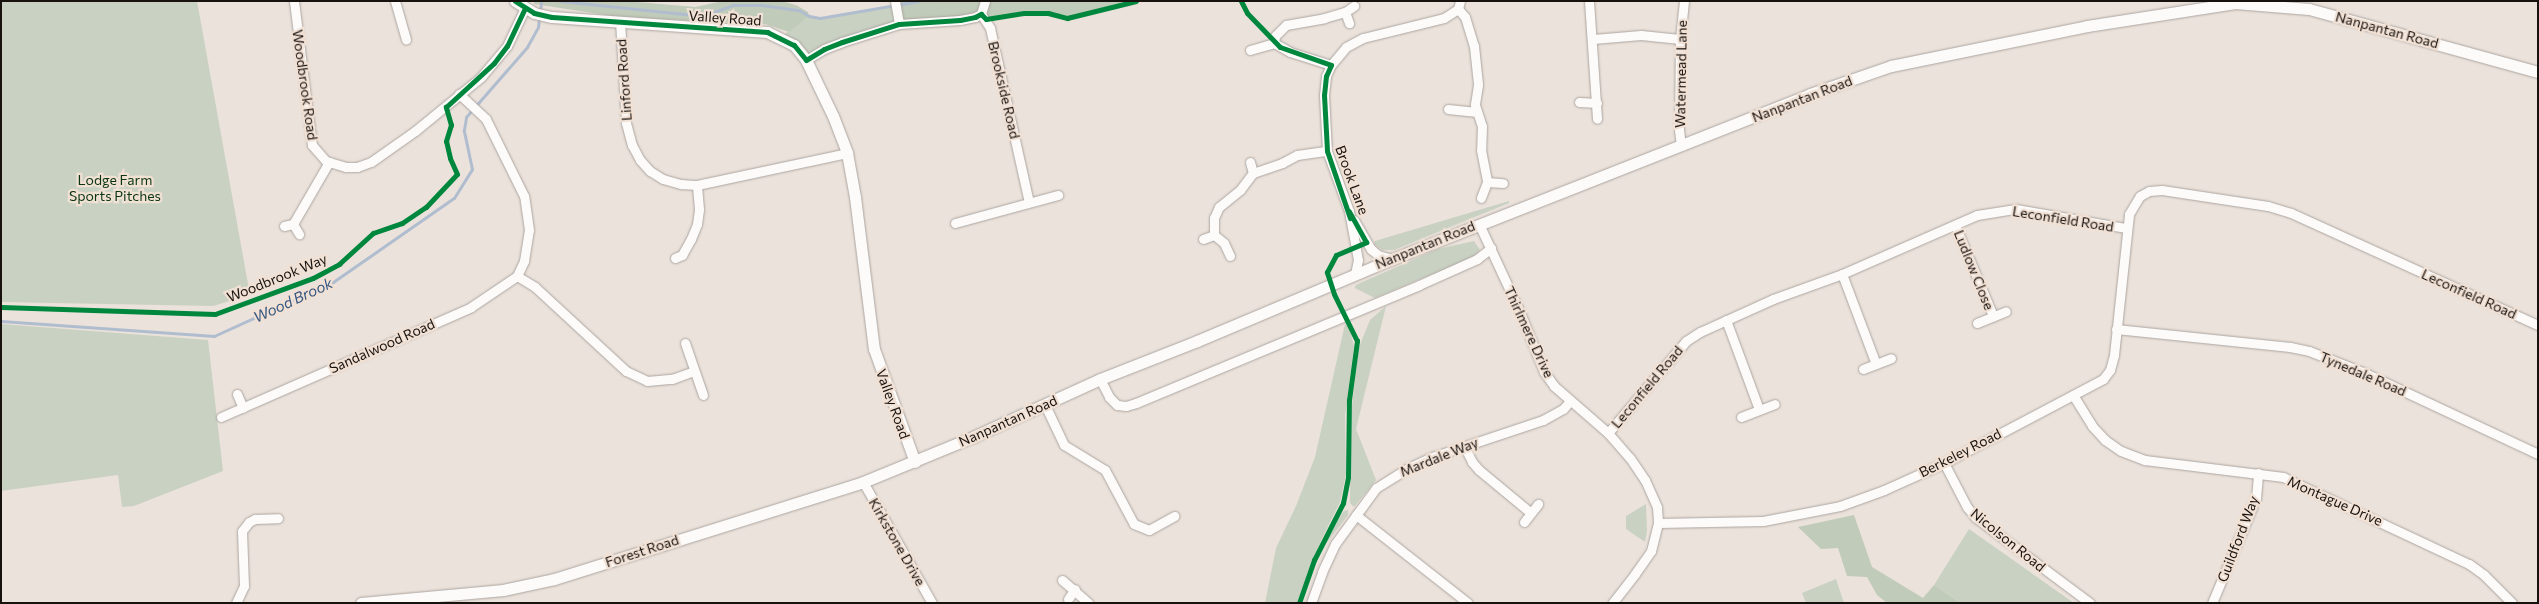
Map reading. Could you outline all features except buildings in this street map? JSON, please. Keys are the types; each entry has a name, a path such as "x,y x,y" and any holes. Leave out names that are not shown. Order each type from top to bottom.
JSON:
{"street":[{"name":"Woodbrook Road","path":"294,1 310,137 317,154 329,162"},
{"path":"395,1 406,39"},
{"name":"Valley Road","path":"515,1 529,10 552,17 767,32 794,45 806,60 833,116 847,153 855,197 874,349 915,462"},
{"path":"806,60 833,45 899,24 960,20 981,14 985,1"},
{"path":"1589,1 1597,119"},
{"name":"Watermead Lane","path":"1681,146 1679,129 1680,39 1684,1"},
{"name":"Nanpantan Road","path":"915,462 1100,379 1197,341 1355,274 1810,94 1891,66 2087,26 2235,3 2309,9 2538,72"},
{"path":"896,5 899,24"},
{"path":"1459,5 1466,18 1474,46 1478,85 1475,105 1482,126 1481,150 1487,182 1481,198"},
{"name":"Brook Lane","path":"1392,259 1378,255 1371,250 1349,211 1327,151 1324,95 1326,76 1331,64 1346,47 1363,38 1444,18 1459,5"},
{"path":"1274,43 1275,36 1286,25 1345,12 1354,6"},
{"path":"299,234 288,225 329,162 352,167 371,162 415,132 494,63 529,10"},
{"path":"1345,12 1350,23"},
{"name":"Brookside Road","path":"981,14 990,28 1029,202"},
{"name":"Linford Road","path":"620,21 626,123 632,145 640,160 650,171 663,179 681,184 698,185 847,153"},
{"path":"1592,39 1641,35 1680,39"},
{"path":"1250,50 1274,43 1290,52 1331,64"},
{"path":"459,94 479,110 495,133 524,196 528,214 528,238 524,261 517,276 534,287 626,371 647,381 672,379 694,371"},
{"path":"1579,102 1597,103"},
{"path":"1448,109 1477,112"},
{"path":"1214,235 1214,218 1219,207 1240,190 1253,173 1282,163 1297,154 1327,151"},
{"path":"1250,162 1253,173"},
{"path":"1487,182 1503,183"},
{"path":"682,257 692,239 697,224 699,209 698,185"},
{"name":"Leconfield Road","path":"1608,433 1686,341 1726,320 1774,299 1842,274 1977,215 2016,209 2126,228 2129,214 2134,204 2149,191 2162,190 2268,206 2291,213 2538,325"},
{"path":"956,223 1058,195"},
{"name":"Brook Lane","path":"1349,211 1358,260 1355,274"},
{"name":"Thirlmere Drive","path":"1479,224 1544,372 1570,401 1608,433 1630,458 1645,480 1657,507 1658,523 1651,551 1612,603"},
{"name":"Ludlow Close","path":"1955,225 1993,316"},
{"name":"Berkeley Road","path":"1658,523 1763,521 1840,506 1884,490 1944,463 2096,384 2110,370 2126,228"},
{"path":"1203,239 1214,235"},
{"path":"1214,235 1224,243 1230,256"},
{"name":"Nanpantan Road","path":"1100,379 1109,397 1117,405 1126,406 1136,403 1460,267 1485,255 1491,248"},
{"path":"1842,274 1876,364"},
{"name":"Sandalwood Road","path":"221,417 471,307 517,276"},
{"name":"Ludlow Close","path":"1977,323 2006,310"},
{"path":"1726,320 1759,409"},
{"name":"Tynedale Road","path":"2116,329 2290,347 2309,351 2366,372 2538,454"},
{"path":"685,343 704,395"},
{"path":"1863,369 1891,358"},
{"path":"237,394 243,408"},
{"name":"Montague Drive","path":"2073,395 2092,426 2105,440 2133,456 2174,464 2283,477 2469,564 2484,575 2510,602"},
{"name":"Mardale Way","path":"1311,603 1329,556 1368,497 1386,480 1432,457 1543,420 1563,409 1570,401"},
{"path":"1741,417 1775,404"},
{"path":"1045,405 1064,445 1105,470 1134,524 1149,530 1174,516"},
{"path":"1464,446 1472,462 1479,470 1531,513"},
{"name":"Forest Road","path":"361,603 503,590 554,579 864,482 915,462"},
{"name":"Nicolson Road","path":"1944,463 1966,507 1976,518 2090,603"},
{"name":"Guildford Way","path":"2212,603 2256,498 2258,473"},
{"name":"Kirkstone Drive","path":"864,482 932,603"},
{"path":"1524,522 1538,504"},
{"path":"1356,515 1468,603"},
{"path":"236,603 244,586 242,531 249,522 255,519 278,518"},
{"path":"1062,580 1075,589 1088,603"},
{"path":"1068,599 1075,589"}],"green space":[{"name":"Lodge Farm Sports Pitches","path":"1,1 197,1 250,295 213,306 1,302"},
{"path":"534,1 625,1 695,7 723,1 781,1 796,5 808,12 809,16 789,32 765,24 619,17 534,4"},
{"path":"895,1 1136,1 1067,18 1048,13 1025,13 986,19 899,24"},
{"path":"896,5 899,24 806,60 782,37 809,16 820,18"},
{"path":"1509,201 1509,203 1394,250 1382,250 1374,244 1375,241"},
{"path":"1474,241 1480,250 1473,257 1375,298 1355,288 1358,284 1438,249"},
{"path":"1386,306 1356,429 1376,480 1354,507 1350,503 1351,414 1359,347 1370,320"},
{"path":"1,324 208,340 223,471 134,506 122,507 118,475 1,491"},
{"path":"1345,324 1349,327 1354,346 1345,416 1346,474 1340,502 1314,555 1298,603 1265,603 1276,548 1296,506 1315,457"},
{"path":"1646,504 1647,531 1645,542 1626,529 1626,516"},
{"path":"1348,510 1348,515 1322,549 1333,525 1344,511"},
{"path":"1854,515 1872,567 1923,598 1934,585 1960,603 1887,603 1877,595 1867,577 1847,576 1838,548 1821,549 1798,527"},
{"path":"1969,529 2074,603 1960,603 1934,585"},
{"path":"1836,579 1844,603 1806,603 1802,593"}],"waterway":[{"name":"Wood Brook","path":"1,321 214,336 333,282 454,198 472,169 464,130 466,117 527,47 538,27 541,1"},
{"name":"Wood Brook","path":"560,1 703,16 734,5 762,5 799,10 809,16 820,18 918,1"}],"cycle path":[{"path":"515,1 534,13 552,17 767,32 794,45 806,60 824,49 842,42 899,24 960,20 981,14 986,19 1025,13 1048,13 1067,18 1136,1"},
{"path":"1241,1 1247,13 1280,47 1331,65 1326,76 1324,95 1327,151 1350,218"},
{"name":"Woodbrook Way","path":"1,307 215,314 313,278 339,264 373,233 402,223 426,207 457,174 450,158 446,141 451,125 446,107 494,63 507,46 525,8"},
{"path":"1299,603 1314,560 1343,503 1348,477 1349,400 1357,341 1334,294 1327,272 1336,255 1366,242 1349,211"}]}
